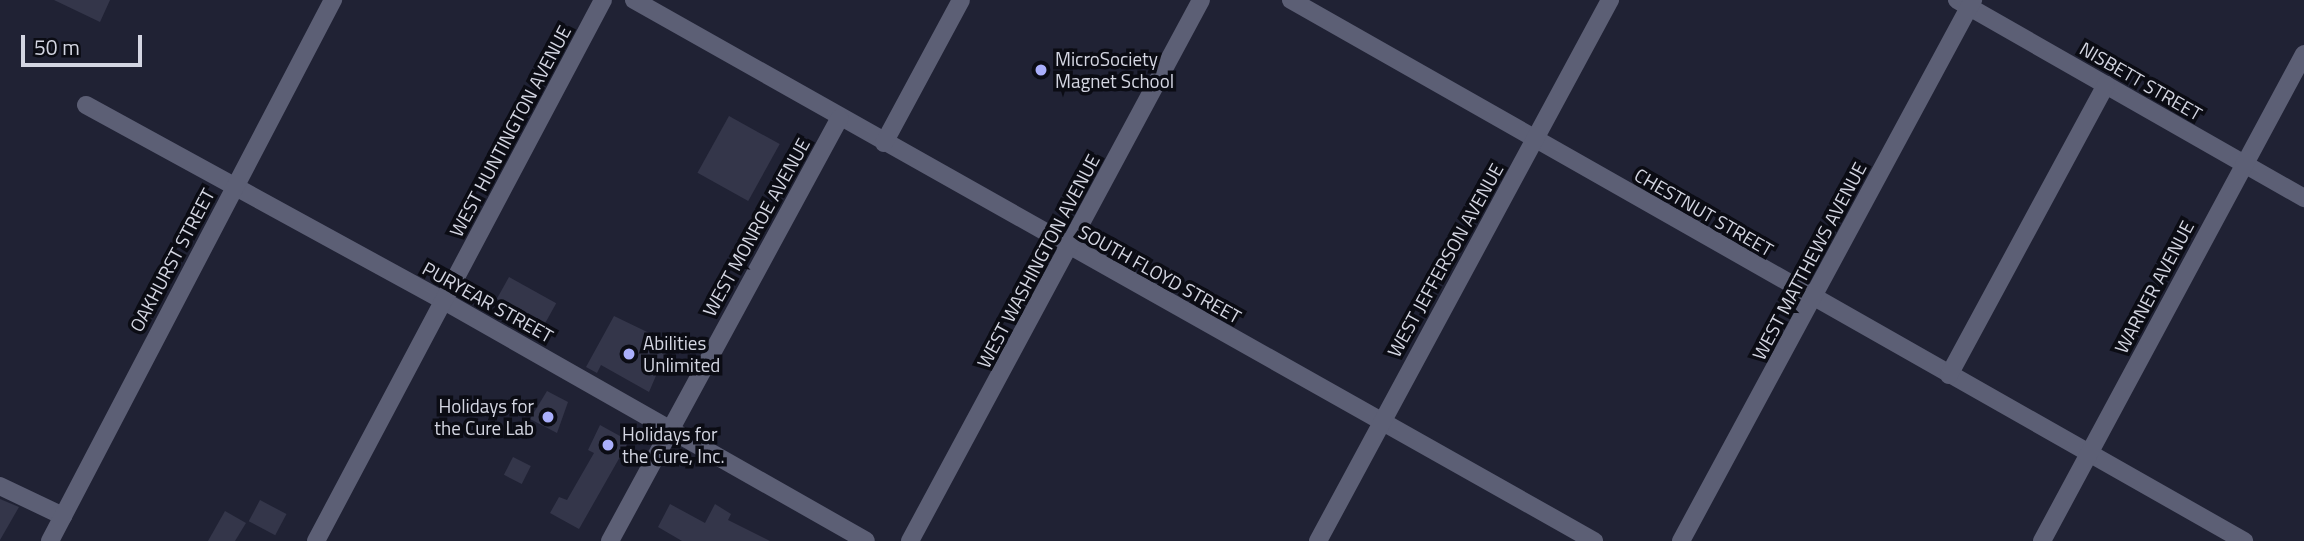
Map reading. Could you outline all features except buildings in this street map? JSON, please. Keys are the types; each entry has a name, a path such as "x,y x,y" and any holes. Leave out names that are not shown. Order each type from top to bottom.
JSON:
{"street":[{"name":"OAKHURST STREET","path":"50,541 333,0"},
{"name":"WEST HUNTINGTON AVENUE","path":"316,541 603,0"},
{"name":"SOUTH FLOYD STREET","path":"634,0 1069,249 1382,419 1594,541"},
{"path":"884,143 961,0"},
{"name":"WEST WASHINGTON AVENUE","path":"910,541 1201,0"},
{"name":"CHESTNUT STREET","path":"1291,0 1812,299 2244,541"},
{"name":"WEST JEFFERSON AVENUE","path":"1318,541 1610,0"},
{"name":"NISBETT STREET","path":"1966,2 2304,198"},
{"name":"WEST MATTHEWS AVENUE","path":"1681,541 1812,299 1966,2"},
{"name":"WARNER AVENUE","path":"2042,541 2304,54"},
{"path":"1949,375 2106,85"},
{"name":"PURYEAR STREET","path":"86,105 444,301 866,541"},
{"name":"WEST MONROE AVENUE","path":"610,541 840,118"},
{"path":"0,486 63,516"}],"place":[{"name":"MicroSociety Magnet School","path":"1041,70"},
{"name":"Abilities Unlimited","path":"629,354"},
{"name":"Holidays for the Cure Lab","path":"548,417"},
{"name":"Holidays for the Cure, Inc.","path":"608,445"}]}
